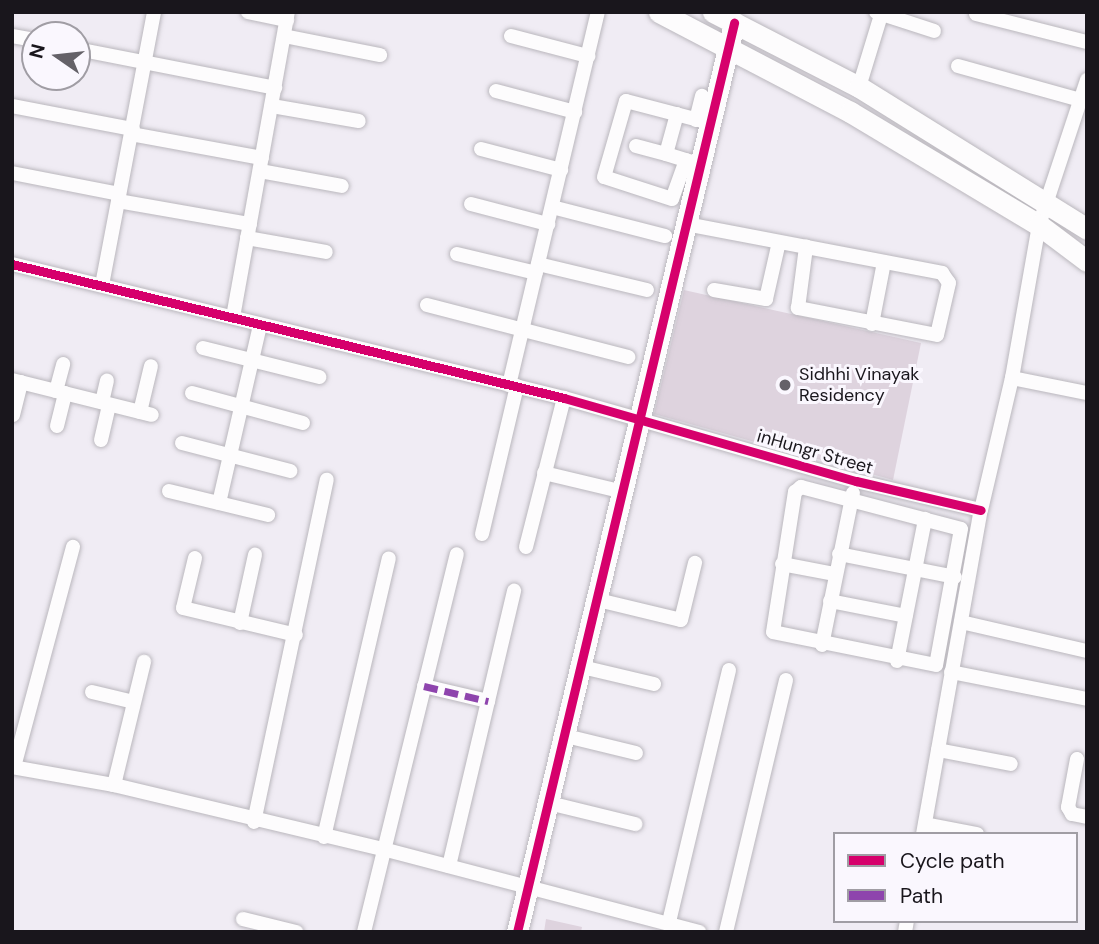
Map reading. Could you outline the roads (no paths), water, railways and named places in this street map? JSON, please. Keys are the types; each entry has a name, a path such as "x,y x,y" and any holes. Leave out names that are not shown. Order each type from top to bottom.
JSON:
{"street":[{"path":"103,285 154,12"},
{"path":"233,317 288,16 248,12"},
{"path":"482,534 522,332 598,12"},
{"path":"659,12 850,112 1039,225 1087,261"},
{"path":"713,12 859,87 1087,229"},
{"path":"859,87 880,13 934,31"},
{"path":"976,14 1087,42"},
{"path":"517,932 530,888 686,224 694,162 703,121 734,23"},
{"path":"284,36 380,55"},
{"path":"511,36 588,55"},
{"path":"91,52 275,88"},
{"path":"958,65 1081,100"},
{"path":"956,832 924,829 951,673 981,510 1012,377 1039,225 1049,204 1087,80"},
{"path":"496,91 575,112"},
{"path":"702,96 703,121"},
{"path":"694,162 672,199 604,177 624,102 703,121"},
{"path":"12,106 132,132 342,186"},
{"path":"272,106 359,121"},
{"path":"666,154 677,114"},
{"path":"636,146 694,162"},
{"path":"481,149 561,170"},
{"path":"12,173 326,252"},
{"path":"471,204 548,224"},
{"path":"552,207 665,236"},
{"path":"686,224 942,273 950,283 937,335 872,324 796,306 806,247"},
{"path":"714,290 766,299 779,242"},
{"path":"457,254 647,290"},
{"path":"872,324 884,262"},
{"name":"inHungr Street","path":"12,264 564,398 856,481 981,510"},
{"path":"428,304 522,332 628,357"},
{"path":"219,503 260,325"},
{"path":"203,348 319,377"},
{"path":"57,426 63,363"},
{"path":"13,415 17,381 146,414 151,366"},
{"path":"1012,377 1087,393"},
{"path":"101,440 107,381"},
{"path":"192,393 303,423"},
{"path":"526,547 564,398"},
{"path":"182,443 290,471"},
{"path":"544,473 624,492"},
{"path":"254,822 327,480"},
{"path":"822,645 856,481"},
{"path":"798,488 851,500 961,529 955,577 936,665 897,661 773,632 782,564 798,488"},
{"path":"169,491 268,515"},
{"path":"897,661 925,519"},
{"path":"73,547 13,767 114,785 254,822 383,849 699,932"},
{"path":"364,932 457,554"},
{"path":"839,554 955,577"},
{"path":"240,623 255,555"},
{"path":"195,558 183,608 296,635"},
{"path":"324,836 389,558"},
{"path":"598,600 681,620 695,563"},
{"path":"782,564 835,574"},
{"path":"449,866 514,592"},
{"path":"830,601 906,616"},
{"path":"961,622 1087,651"},
{"path":"114,785 144,662"},
{"path":"582,667 654,684"},
{"path":"669,922 729,670"},
{"path":"951,673 1087,699"},
{"path":"726,932 786,680"},
{"path":"424,686 488,701"},
{"path":"92,692 134,702"},
{"path":"566,736 636,752"},
{"path":"938,750 1011,764"},
{"path":"1077,759 1068,807 1072,814 1087,817"},
{"path":"549,803 635,824"},
{"path":"243,919 296,932"}],"place":[{"name":"Sidhhi Vinayak Residency","path":"785,385"}]}
